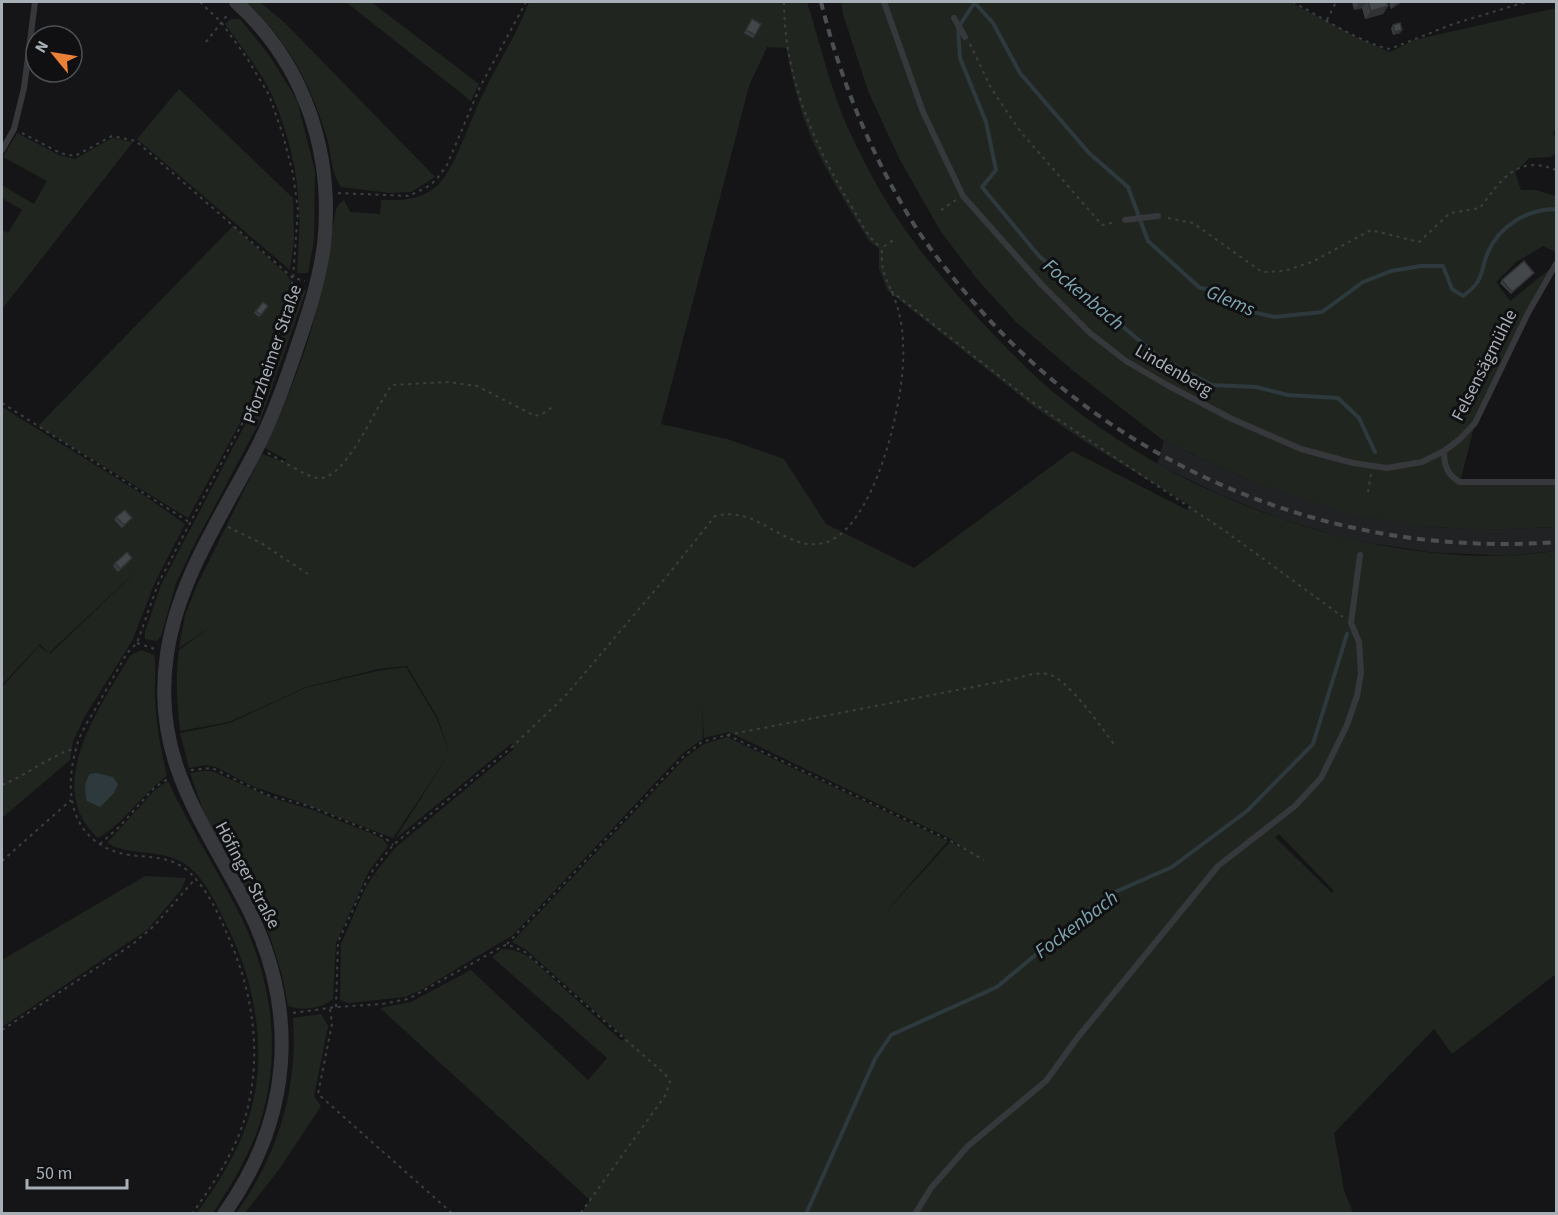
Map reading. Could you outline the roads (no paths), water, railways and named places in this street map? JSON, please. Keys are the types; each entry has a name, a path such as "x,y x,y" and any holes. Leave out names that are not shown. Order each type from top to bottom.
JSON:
{"street":[{"name":"Pforzheimer Straße","path":"167,653 178,606 196,561 257,448 286,380 306,322 324,245 326,192 323,159 315,126 289,65 274,42 237,2"},
{"name":"Höfinger Straße","path":"167,653 164,698 170,743 182,785 263,941 275,978 281,1014 283,1051 279,1089 266,1136 240,1190 224,1214"}],"lane":[{"path":"2,150 14,129 24,88 35,2"},
{"name":"Lindenberg","path":"884,2 922,112 963,196 1041,284 1090,333 1126,361 1232,419 1301,449 1373,468 1422,462"},
{"path":"954,18 965,37"},
{"path":"1125,220 1158,216"},
{"name":"Felsensägmühle","path":"1422,462 1444,451 1460,439 1475,423 1528,313 1557,264"},
{"path":"1444,451 1444,464 1451,477 1460,482 1557,482"},
{"path":"915,1214 931,1188 968,1146 1046,1081 1078,1037 1218,866 1295,806 1321,778 1347,725 1357,696 1360,673 1359,642 1351,622 1360,555"}],"waterway":[{"name":"Glems","path":"974,2 993,23 1020,73 1089,153 1128,187 1148,241 1200,288 1215,290 1253,312 1274,317 1322,312 1363,282 1391,271 1421,266 1443,266 1452,289 1463,296 1478,281 1493,242 1507,227 1525,215 1556,209"},
{"name":"Fockenbach","path":"975,2 958,28 960,58 986,122 996,170 982,187 1039,256 1159,357 1212,385 1256,387 1288,395 1338,398 1359,418 1375,452"},
{"path":"1153,366 1159,357"},
{"name":"Fockenbach","path":"806,1214 875,1059 891,1035 997,987 1106,896 1172,867 1247,811 1313,744 1347,634"}],"railway":[{"path":"821,2 837,58 857,113 881,166 917,228 938,259 970,298 1027,358 1091,410 1160,454 1234,490 1311,517 1391,535 1473,543 1556,542"}]}
